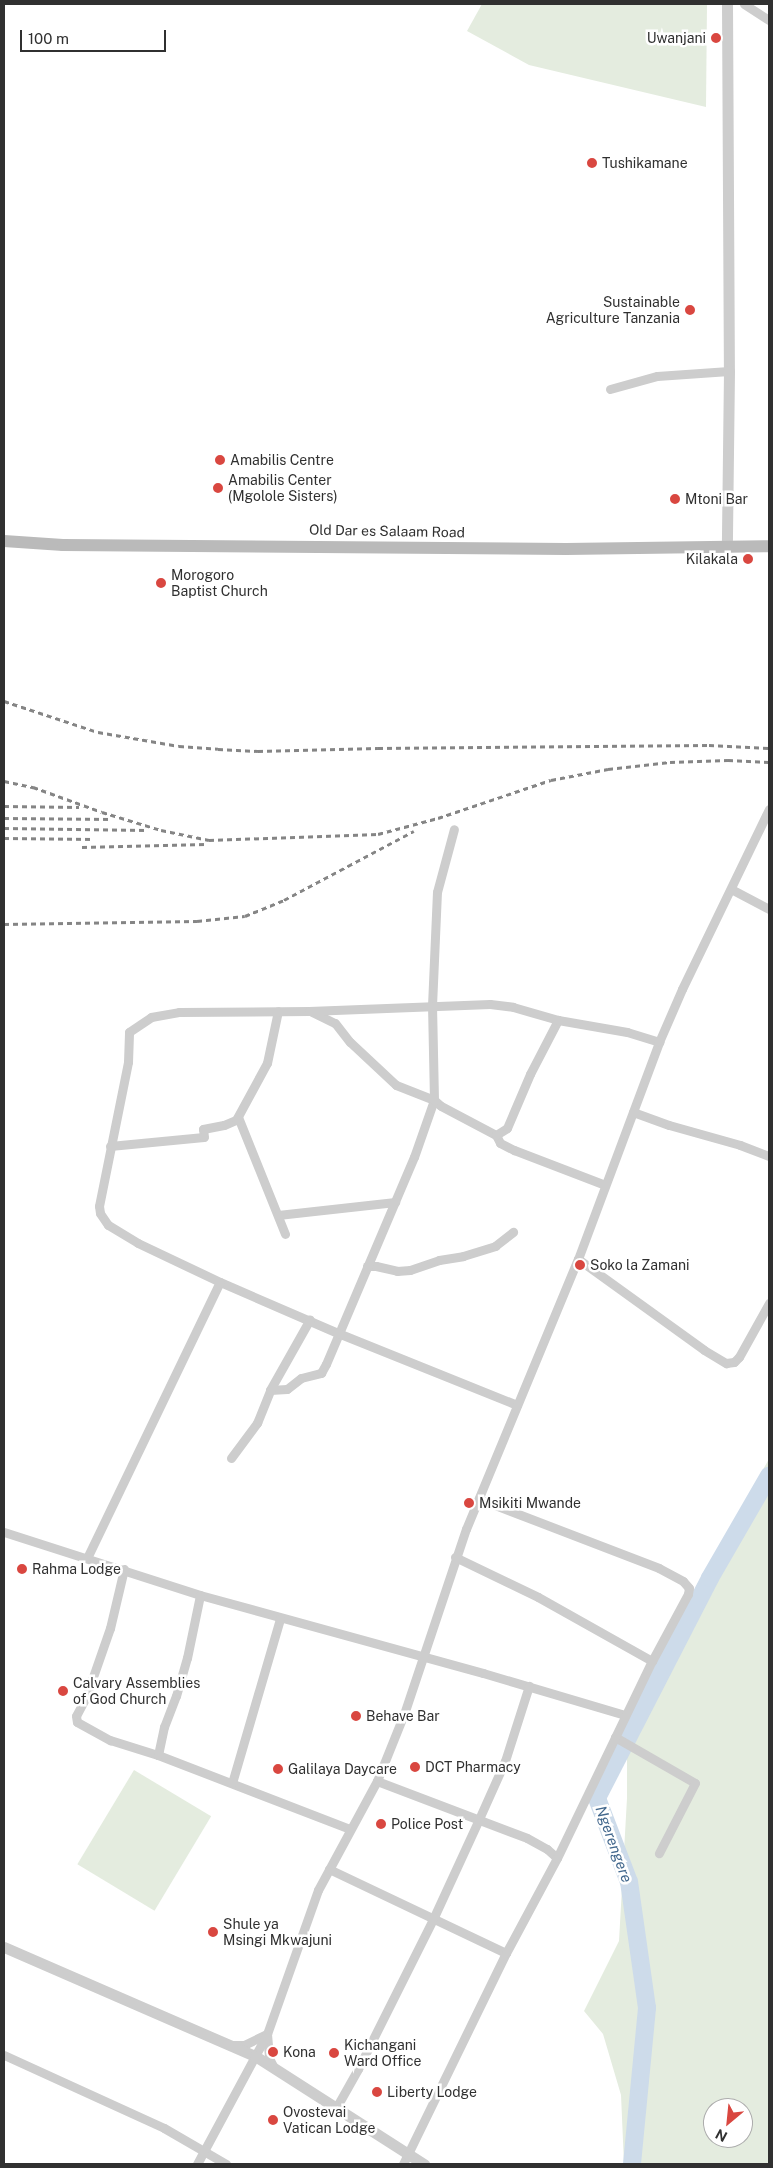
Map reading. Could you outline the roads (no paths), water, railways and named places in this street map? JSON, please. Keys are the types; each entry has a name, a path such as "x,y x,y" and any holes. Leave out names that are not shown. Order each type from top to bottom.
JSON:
{"main road":[{"name":"Old Dar es Salaam Road","path":"4,542 63,545 566,549 769,546"}],"street":[{"path":"726,4 729,371 727,547"},
{"path":"744,4 769,20"},
{"path":"610,389 657,376 729,371"},
{"path":"196,2164 267,2034 318,1890 377,1780 404,1714 455,1557 578,1259 659,1042 682,989 769,810"},
{"path":"270,1390 287,1389 301,1378 322,1373 414,1157 434,1100 432,1006 438,892 454,829"},
{"path":"731,889 769,909"},
{"path":"517,1405 340,1334 310,1319 220,1282 118,1232 104,1220 99,1206 128,1062 129,1032 151,1017 168,1013 309,1011 490,1004 513,1007 558,1020 627,1032 659,1042"},
{"path":"110,1146 204,1137 202,1128 224,1125 236,1120 267,1062 278,1011"},
{"path":"309,1011 335,1023 350,1042 394,1083 434,1100 441,1106 496,1135 500,1143 514,1150 605,1185"},
{"path":"496,1135 507,1128 530,1074 558,1020"},
{"path":"633,1112 669,1125 740,1144 769,1156"},
{"path":"238,1117 285,1234"},
{"path":"278,1215 394,1202"},
{"path":"367,1266 376,1266 397,1272 410,1270 439,1260 463,1256 495,1246 513,1232"},
{"path":"578,1259 704,1350 726,1362 734,1362 739,1357 769,1303"},
{"path":"87,1558 220,1282"},
{"path":"231,1458 257,1423 270,1390 310,1319"},
{"path":"405,2159 506,1953 558,1858 652,1661 688,1594 688,1588 683,1581 659,1568 479,1499"},
{"path":"4,1532 200,1595 528,1686 625,1715"},
{"path":"455,1557 538,1598 652,1661"},
{"path":"124,1569 110,1628 86,1697 75,1717 77,1722 99,1735 158,1755 350,1829"},
{"path":"158,1755 164,1727 176,1696 187,1658 200,1595"},
{"path":"232,1783 280,1618"},
{"path":"336,2108 358,2069 434,1917 479,1819 505,1761 528,1686"},
{"path":"615,1737 695,1783 659,1853"},
{"path":"377,1780 526,1838 548,1849 558,1858"},
{"path":"329,1869 434,1917 506,1953"},
{"path":"4,1947 255,2056 336,2108 405,2159 424,2164"},
{"path":"231,2045 244,2045 267,2034"},
{"path":"267,2034 269,2058 272,2066"},
{"path":"4,2055 164,2128 205,2150 226,2164"}],"waterway":[{"name":"Ngerengere","path":"632,2164 647,2008 629,1882 597,1798 710,1578 769,1476"}],"railway":[{"path":"4,701 98,732 179,746 218,749 258,751 709,745 769,748"},
{"path":"4,781 33,787 102,812 161,830 209,840 378,834 438,818 551,780 608,769 670,762 728,760 769,762"},
{"path":"4,806 79,807"},
{"path":"4,818 112,819"},
{"path":"4,828 146,830"},
{"path":"4,924 197,921 245,916 284,900 414,831"},
{"path":"4,838 94,839"},
{"path":"82,847 206,844"}],"place":[{"name":"Uwanjani","path":"716,38"},
{"name":"Tushikamane","path":"592,163"},
{"name":"Sustainable Agriculture Tanzania","path":"690,310"},
{"name":"Amabilis Centre","path":"220,460"},
{"name":"Amabilis Center (Mgolole Sisters)","path":"218,488"},
{"name":"Mtoni Bar","path":"675,499"},
{"name":"Kilakala","path":"748,559"},
{"name":"Morogoro Baptist Church","path":"161,583"},
{"name":"Soko la Zamani","path":"580,1265"},
{"name":"Msikiti Mwande","path":"469,1503"},
{"name":"Rahma Lodge","path":"22,1569"},
{"name":"Calvary Assemblies of God Church","path":"63,1691"},
{"name":"Behave Bar","path":"356,1716"},
{"name":"DCT Pharmacy","path":"415,1767"},
{"name":"Galilaya Daycare","path":"278,1769"},
{"name":"Police Post","path":"381,1824"},
{"name":"Shule ya Msingi Mkwajuni","path":"213,1932"},
{"name":"Kona","path":"273,2052"},
{"name":"Kichangani Ward Office","path":"334,2053"},
{"name":"Liberty Lodge","path":"377,2092"},
{"name":"Ovostevai Vatican Lodge","path":"273,2120"}]}
